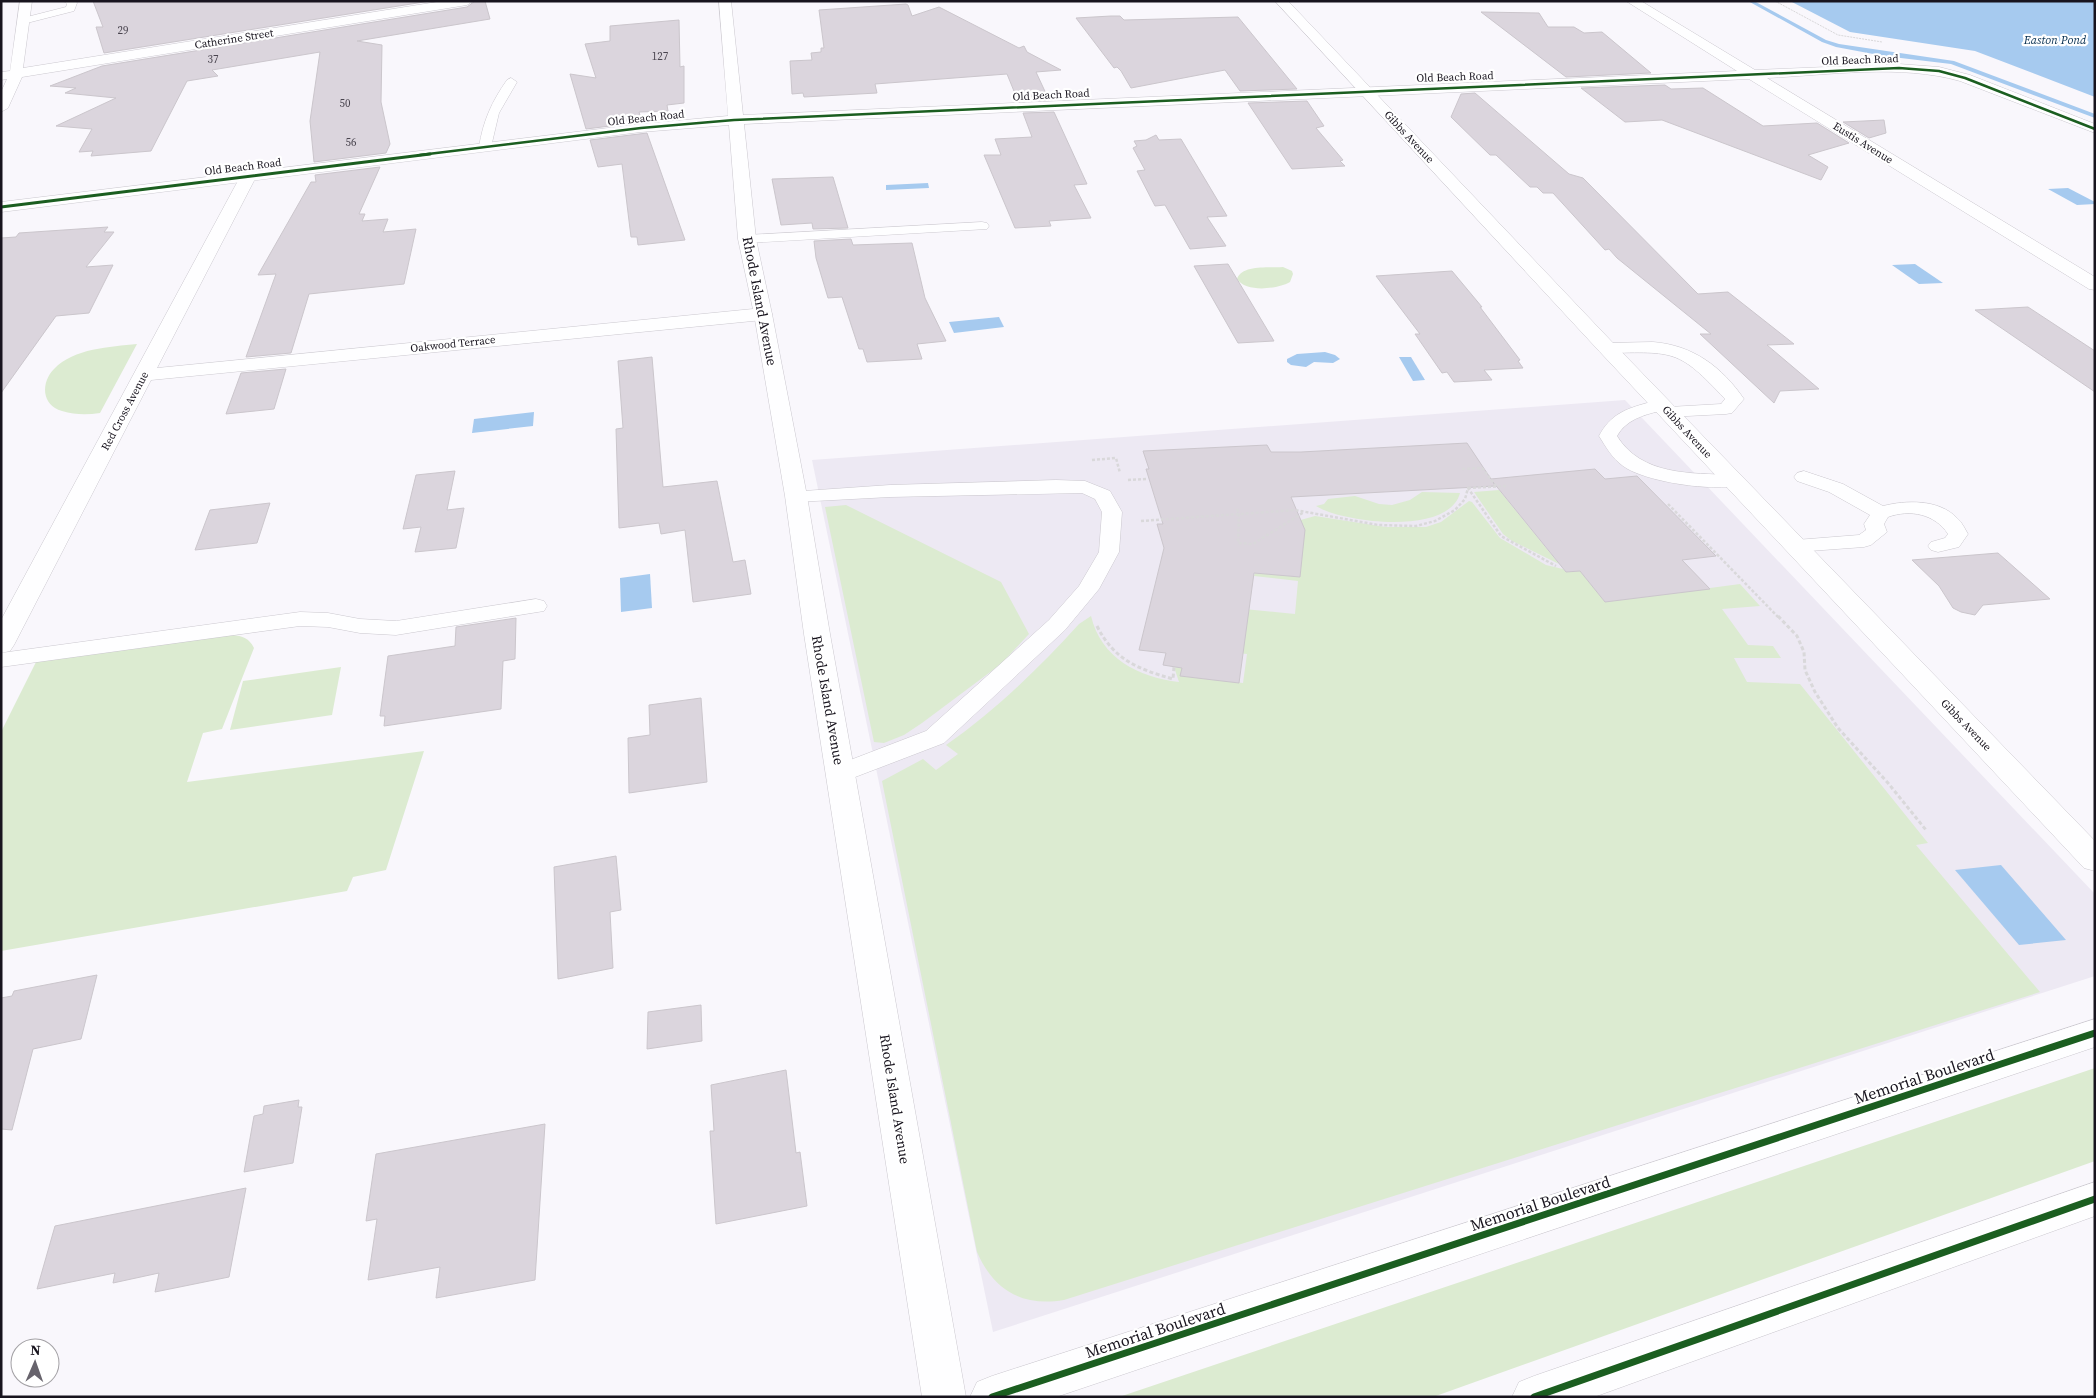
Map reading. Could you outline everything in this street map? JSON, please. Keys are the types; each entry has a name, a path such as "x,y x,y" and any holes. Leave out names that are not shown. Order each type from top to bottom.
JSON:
{"street":[{"path":"1,108 16,74 26,1"},
{"name":"Catherine Street","path":"1,76 467,1"},
{"name":"Rhode Island Avenue","path":"725,1 734,120 747,239 763,314 796,496 817,634 944,1397"},
{"name":"Gibbs Avenue","path":"1281,1 1733,481 2095,860"},
{"name":"Eustis Avenue","path":"1632,1 2095,285"},
{"name":"Old Beach Road","path":"1,207 641,128 734,120 1906,68 1939,71 1965,78 2095,129"},
{"name":"Red Cross Avenue","path":"1,645 248,176"},
{"name":"Oakwood Terrace","path":"144,375 763,314"},
{"name":"Memorial Boulevard","path":"992,1397 2095,1033"},
{"path":"1534,1397 2095,1198"}],"lane":[{"path":"23,21 70,9 72,3 69,1"},
{"path":"485,147 492,110 511,82"},
{"path":"747,239 982,226"},
{"path":"1607,348 1661,349 1680,352 1699,363 1735,399 1726,409 1665,409 1628,414 1612,426 1608,436 1614,450 1628,462 1653,473 1678,478 1733,481"},
{"path":"1804,477 1836,488 1881,513"},
{"path":"796,496 1056,486 1085,488 1103,495 1112,512 1109,552 1088,589 1057,625 935,737 841,773"},
{"path":"1796,546 1864,541 1877,532 1874,524 1881,513 1889,509 1912,507 1936,513 1949,520 1958,534 1952,543 1938,546"},
{"path":"1,660 300,619 328,620 360,626 396,628 536,606"}],"path":[{"path":"1628,462 1797,636 1804,652 1805,670 1838,728 1888,783 1926,830"},
{"path":"1462,469 1482,468 1496,486"},
{"path":"1468,488 1506,486"},
{"path":"1140,521 1301,510 1363,523 1398,527 1416,526 1432,523 1455,510 1468,497 1468,488"},
{"path":"1468,488 1501,536 1556,566"},
{"path":"1237,509 1239,514 1238,543 1253,544 1305,512"}],"shaded area":[{"path":"1625,400 2095,894 2095,976 993,1332 812,460"}],"green space":[{"path":"1283,267 1292,271 1293,274 1290,282 1278,286 1255,288 1241,283 1237,279 1240,274 1250,269"},
{"path":"137,344 100,413 72,413 62,411 50,404 45,393 45,386 50,374 62,362 93,350"},
{"path":"1499,490 1559,564 1512,541 1503,534 1474,492"},
{"path":"1422,492 1460,493 1452,507 1437,516 1417,520 1371,521 1329,512 1316,506 1324,504 1328,499 1355,496 1379,504 1392,505 1410,500"},
{"path":"1469,501 1472,502 1500,538 1546,565 1563,569 1566,572 1580,571 1605,602 1740,584 1760,606 1722,609 1748,645 1773,646 1781,658 1734,658 1747,682 1800,684 1928,843 1916,845 2040,992 1064,1300 1036,1301 1012,1293 992,1277 977,1252 882,781 923,759 936,770 958,754 946,745 999,703 1032,673 1079,624 1091,616 1096,631 1112,654 1136,670 1179,682 1174,667 1182,668 1181,676 1243,683 1247,654 1237,653 1244,609 1295,614 1298,581 1254,576 1255,573 1300,577 1302,555 1297,521 1315,516 1386,527 1426,527 1441,522"},
{"path":"846,505 1001,582 1029,634 1001,664 922,723 904,735 884,743 874,742 825,507"},
{"path":"232,635 245,638 254,648 222,729 203,733 187,782 424,751 386,870 353,877 347,891 1,951 1,732 36,662"},
{"path":"341,667 332,715 230,730 243,681"},
{"path":"2095,1068 2095,1161 1433,1397 1119,1397"}],"water":[{"name":"Easton Pond","path":"1790,1 2095,1 2095,97 1975,51 1850,32"},
{"path":"928,183 929,188 886,190 886,185"},
{"path":"2068,188 2095,202 2095,204 2077,205 2048,189"},
{"path":"1915,264 1943,283 1919,284 1892,265"},
{"path":"999,317 1004,327 954,333 949,322"},
{"path":"1325,352 1335,355 1340,359 1333,363 1314,362 1306,367 1291,365 1287,362 1287,359 1297,354"},
{"path":"1399,357 1411,357 1425,380 1413,381"},
{"path":"534,412 533,426 472,433 474,419"},
{"path":"650,574 652,608 621,612 620,578"},
{"path":"2001,865 2066,940 2019,945 1955,870"}],"building":[{"path":"93,1 430,1 104,53 96,27 103,27"},
{"path":"475,1 485,1 490,19 357,41 382,45 381,102 390,144 386,153 314,162 310,121 320,52 212,70 218,76 187,81 151,151 91,156 93,151 79,152 92,129 56,126 116,98 65,93 76,88 50,86 102,66 467,7"},
{"path":"906,4 912,16 939,7 1019,48 1024,46 1027,52 1061,70 1036,72 1049,100 1018,101 1007,74 875,84 877,93 804,97 803,93 792,94 790,61 812,60 811,53 821,52 821,48 824,48 819,10"},
{"path":"1481,12 1539,13 1548,27 1574,27 1584,33 1602,32 1651,73 1566,77"},
{"path":"1120,16 1124,20 1238,17 1297,89 1240,91 1225,70 1131,88 1121,71 1117,67 1114,68 1076,18"},
{"path":"679,20 680,67 684,66 684,103 667,105 668,111 639,112 642,122 586,129 570,74 596,78 585,44 610,41 610,26"},
{"path":"1665,85 1671,89 1703,88 1763,126 1817,123 1849,143 1808,155 1828,167 1821,180 1662,120 1625,122 1581,88"},
{"path":"1475,93 1569,174 1583,178 1698,294 1728,292 1794,344 1767,345 1819,389 1780,391 1774,403 1700,334 1711,334 1617,258 1609,249 1605,250 1553,193 1543,193 1537,187 1530,187 1496,155 1490,155 1451,117 1461,94"},
{"path":"1307,101 1324,126 1316,128 1343,160 1340,161 1345,166 1292,169 1248,103"},
{"path":"1054,112 1087,184 1074,185 1091,218 1049,221 1051,226 1015,228 984,155 1001,155 995,139 1032,137 1023,113"},
{"path":"1884,120 1886,133 1869,138 1843,122"},
{"path":"647,133 685,240 638,245 637,237 631,237 622,164 598,167 590,140"},
{"path":"1156,135 1159,140 1181,139 1227,216 1207,217 1226,246 1190,249 1165,205 1155,206 1137,171 1145,170 1133,148 1137,146 1134,141 1146,140"},
{"path":"380,167 359,214 365,214 362,221 388,219 383,232 416,229 404,284 309,294 291,353 246,357 276,274 258,275 311,182 316,182 315,175"},
{"path":"833,177 848,228 813,229 812,223 781,225 772,179"},
{"path":"108,227 104,232 114,232 86,267 113,265 89,313 56,316 1,393 1,238 16,237 19,233"},
{"path":"851,239 853,245 912,243 925,298 946,341 917,344 922,359 867,362 863,349 859,349 842,297 828,298 816,258 814,241"},
{"path":"1228,264 1274,341 1238,343 1194,266"},
{"path":"1452,271 1482,307 1480,307 1520,360 1518,361 1523,368 1484,370 1492,380 1454,382 1447,372 1442,373 1415,334 1420,334 1376,276"},
{"path":"2028,307 2095,351 2095,392 1975,310"},
{"path":"652,357 663,487 717,481 733,562 745,560 751,594 693,602 685,530 661,534 659,523 619,528 616,429 623,428 618,361"},
{"path":"286,369 274,409 226,414 241,373"},
{"path":"1467,443 1491,479 1595,469 1605,479 1637,476 1716,556 1682,560 1710,589 1605,602 1580,571 1566,572 1493,482 1495,486 1291,497 1305,530 1300,577 1254,573 1239,683 1180,676 1182,668 1163,665 1166,653 1139,650 1164,548 1157,524 1163,524 1146,469 1149,469 1143,451 1267,445 1271,452 1301,452"},
{"path":"455,471 447,510 464,508 456,548 415,552 421,527 403,529 416,475"},
{"path":"270,503 257,543 195,550 210,510"},
{"path":"1998,553 2050,599 1983,605 1975,615 1961,612 1953,608 1939,586 1912,560"},
{"path":"516,618 515,659 503,661 501,709 384,726 385,716 380,716 388,656 455,646 456,627"},
{"path":"701,698 707,782 629,793 628,738 650,735 649,705"},
{"path":"616,856 621,910 610,912 613,968 558,979 554,867"},
{"path":"97,975 81,1039 33,1049 12,1130 1,1129 1,998 12,996 14,991"},
{"path":"701,1005 702,1041 647,1049 648,1012"},
{"path":"786,1070 796,1153 800,1152 807,1206 716,1224 710,1131 714,1131 711,1085"},
{"path":"299,1100 298,1107 302,1107 293,1163 244,1172 254,1116 263,1114 264,1106"},
{"path":"545,1124 535,1280 436,1298 440,1267 368,1280 377,1219 366,1221 376,1154"},
{"path":"246,1188 229,1277 155,1292 159,1273 113,1283 115,1273 37,1289 55,1226"}],"waterway":[{"path":"1750,1 1824,41 1838,46 1884,54 1952,62 2095,116"}],"cycle path":[{"path":"1,207 641,128 734,120 1899,68 1939,71 1965,78 2095,129"},
{"path":"992,1397 2095,1033"},
{"path":"1534,1397 2095,1199"}]}
